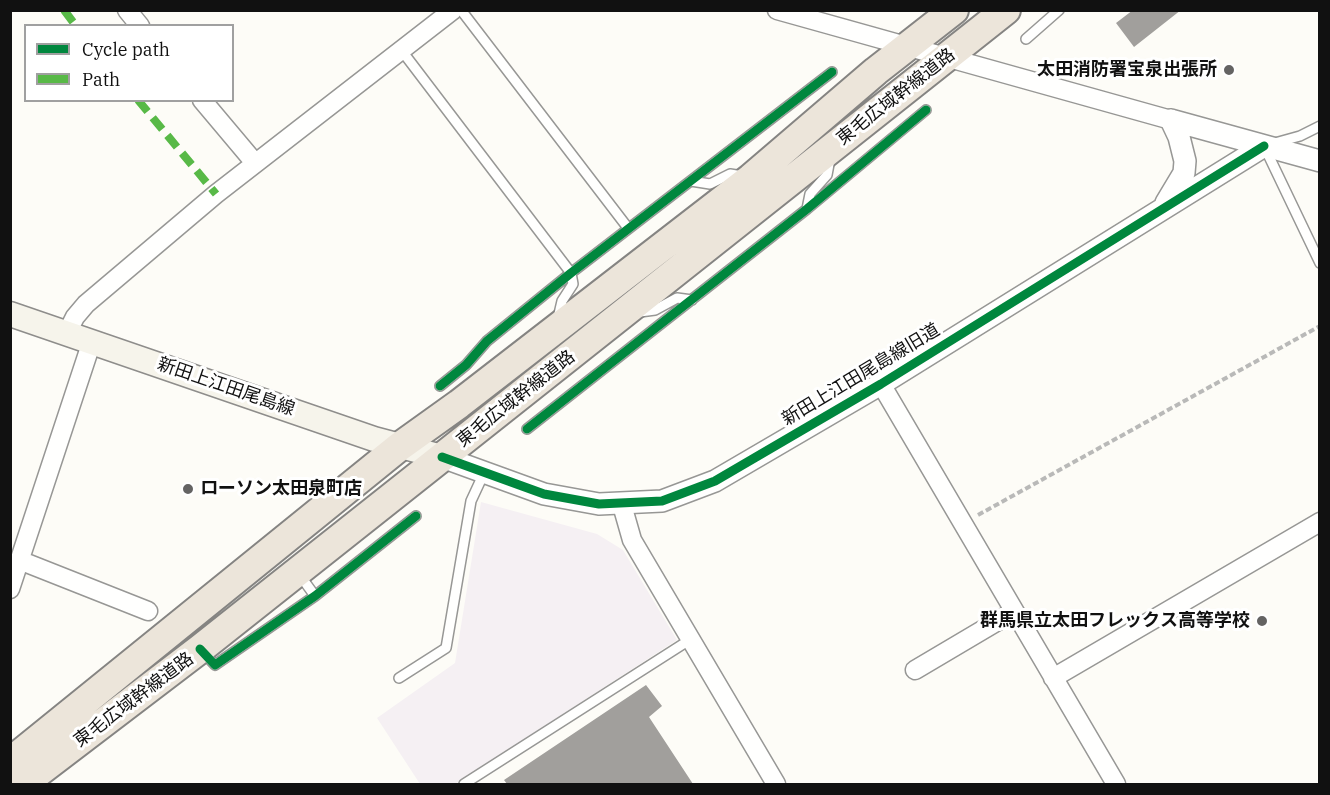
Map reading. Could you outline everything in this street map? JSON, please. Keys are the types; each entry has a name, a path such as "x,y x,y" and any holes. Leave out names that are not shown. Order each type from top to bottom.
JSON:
{"highway":[{"name":"東毛広域幹線道路","path":"10,762 399,447 459,404 751,178 876,71 954,10"},
{"name":"東毛広域幹線道路","path":"23,784 298,572 1006,10"}],"main road":[{"name":"新田上江田尾島線","path":"10,314 399,447 442,457"}],"street":[{"path":"127,10 138,24"},
{"path":"67,333 86,304 255,164 453,10"},
{"path":"777,10 1320,161"},
{"path":"204,102 255,164"},
{"path":"1141,221 1165,204 1184,173 1182,148 1171,120"},
{"name":"新田上江田尾島線旧道","path":"442,457 573,501 622,505 662,501 715,481 880,384 1264,146"},
{"path":"10,589 92,341"},
{"path":"880,384 1116,784"},
{"path":"622,505 632,540 776,784"},
{"path":"1053,678 1320,522"},
{"path":"19,560 148,611"},
{"path":"915,670 1013,612"}],"lane":[{"path":"461,10 628,228"},
{"path":"1026,39 1059,10"},
{"path":"402,51 571,273 573,284 562,301 556,327"},
{"path":"440,386 466,365 487,341 571,273 832,72"},
{"path":"526,429 807,209 926,110"},
{"path":"1320,126 1300,136 1264,146 1320,263"},
{"path":"807,209 810,194 827,176 831,147"},
{"path":"691,181 710,184 730,174 751,178"},
{"path":"623,314 655,310 677,298 692,300"},
{"path":"399,678 446,648 471,501 484,473"},
{"path":"200,649 215,665 315,596 416,516"},
{"path":"298,572 315,596"},
{"path":"464,784 691,639"}],"path":[{"path":"962,525 1320,326"}],"shaded area":[{"path":"481,502 597,534 623,550 677,640 455,784 420,784 377,718 455,663"}],"building":[{"path":"1133,10 1181,10 1134,47 1116,23"},
{"path":"646,685 662,706 649,717 693,784 507,784 504,780"}],"marked path":[{"path":"64,10 74,24"},
{"path":"140,102 216,194"}],"cycle path":[{"path":"440,386 466,365 487,341 571,273 832,72"},
{"path":"527,429 807,209 926,110"},
{"path":"442,457 544,494 599,504 662,501 715,481 881,384 1264,146"},
{"path":"200,649 215,665 315,596 416,516"}],"place":[{"name":"太田消防署宝泉出張所","path":"1229,70"},
{"name":"ローソン太田泉町店","path":"188,489"},
{"name":"群馬県立太田フレックス高等学校","path":"1262,621"}]}
